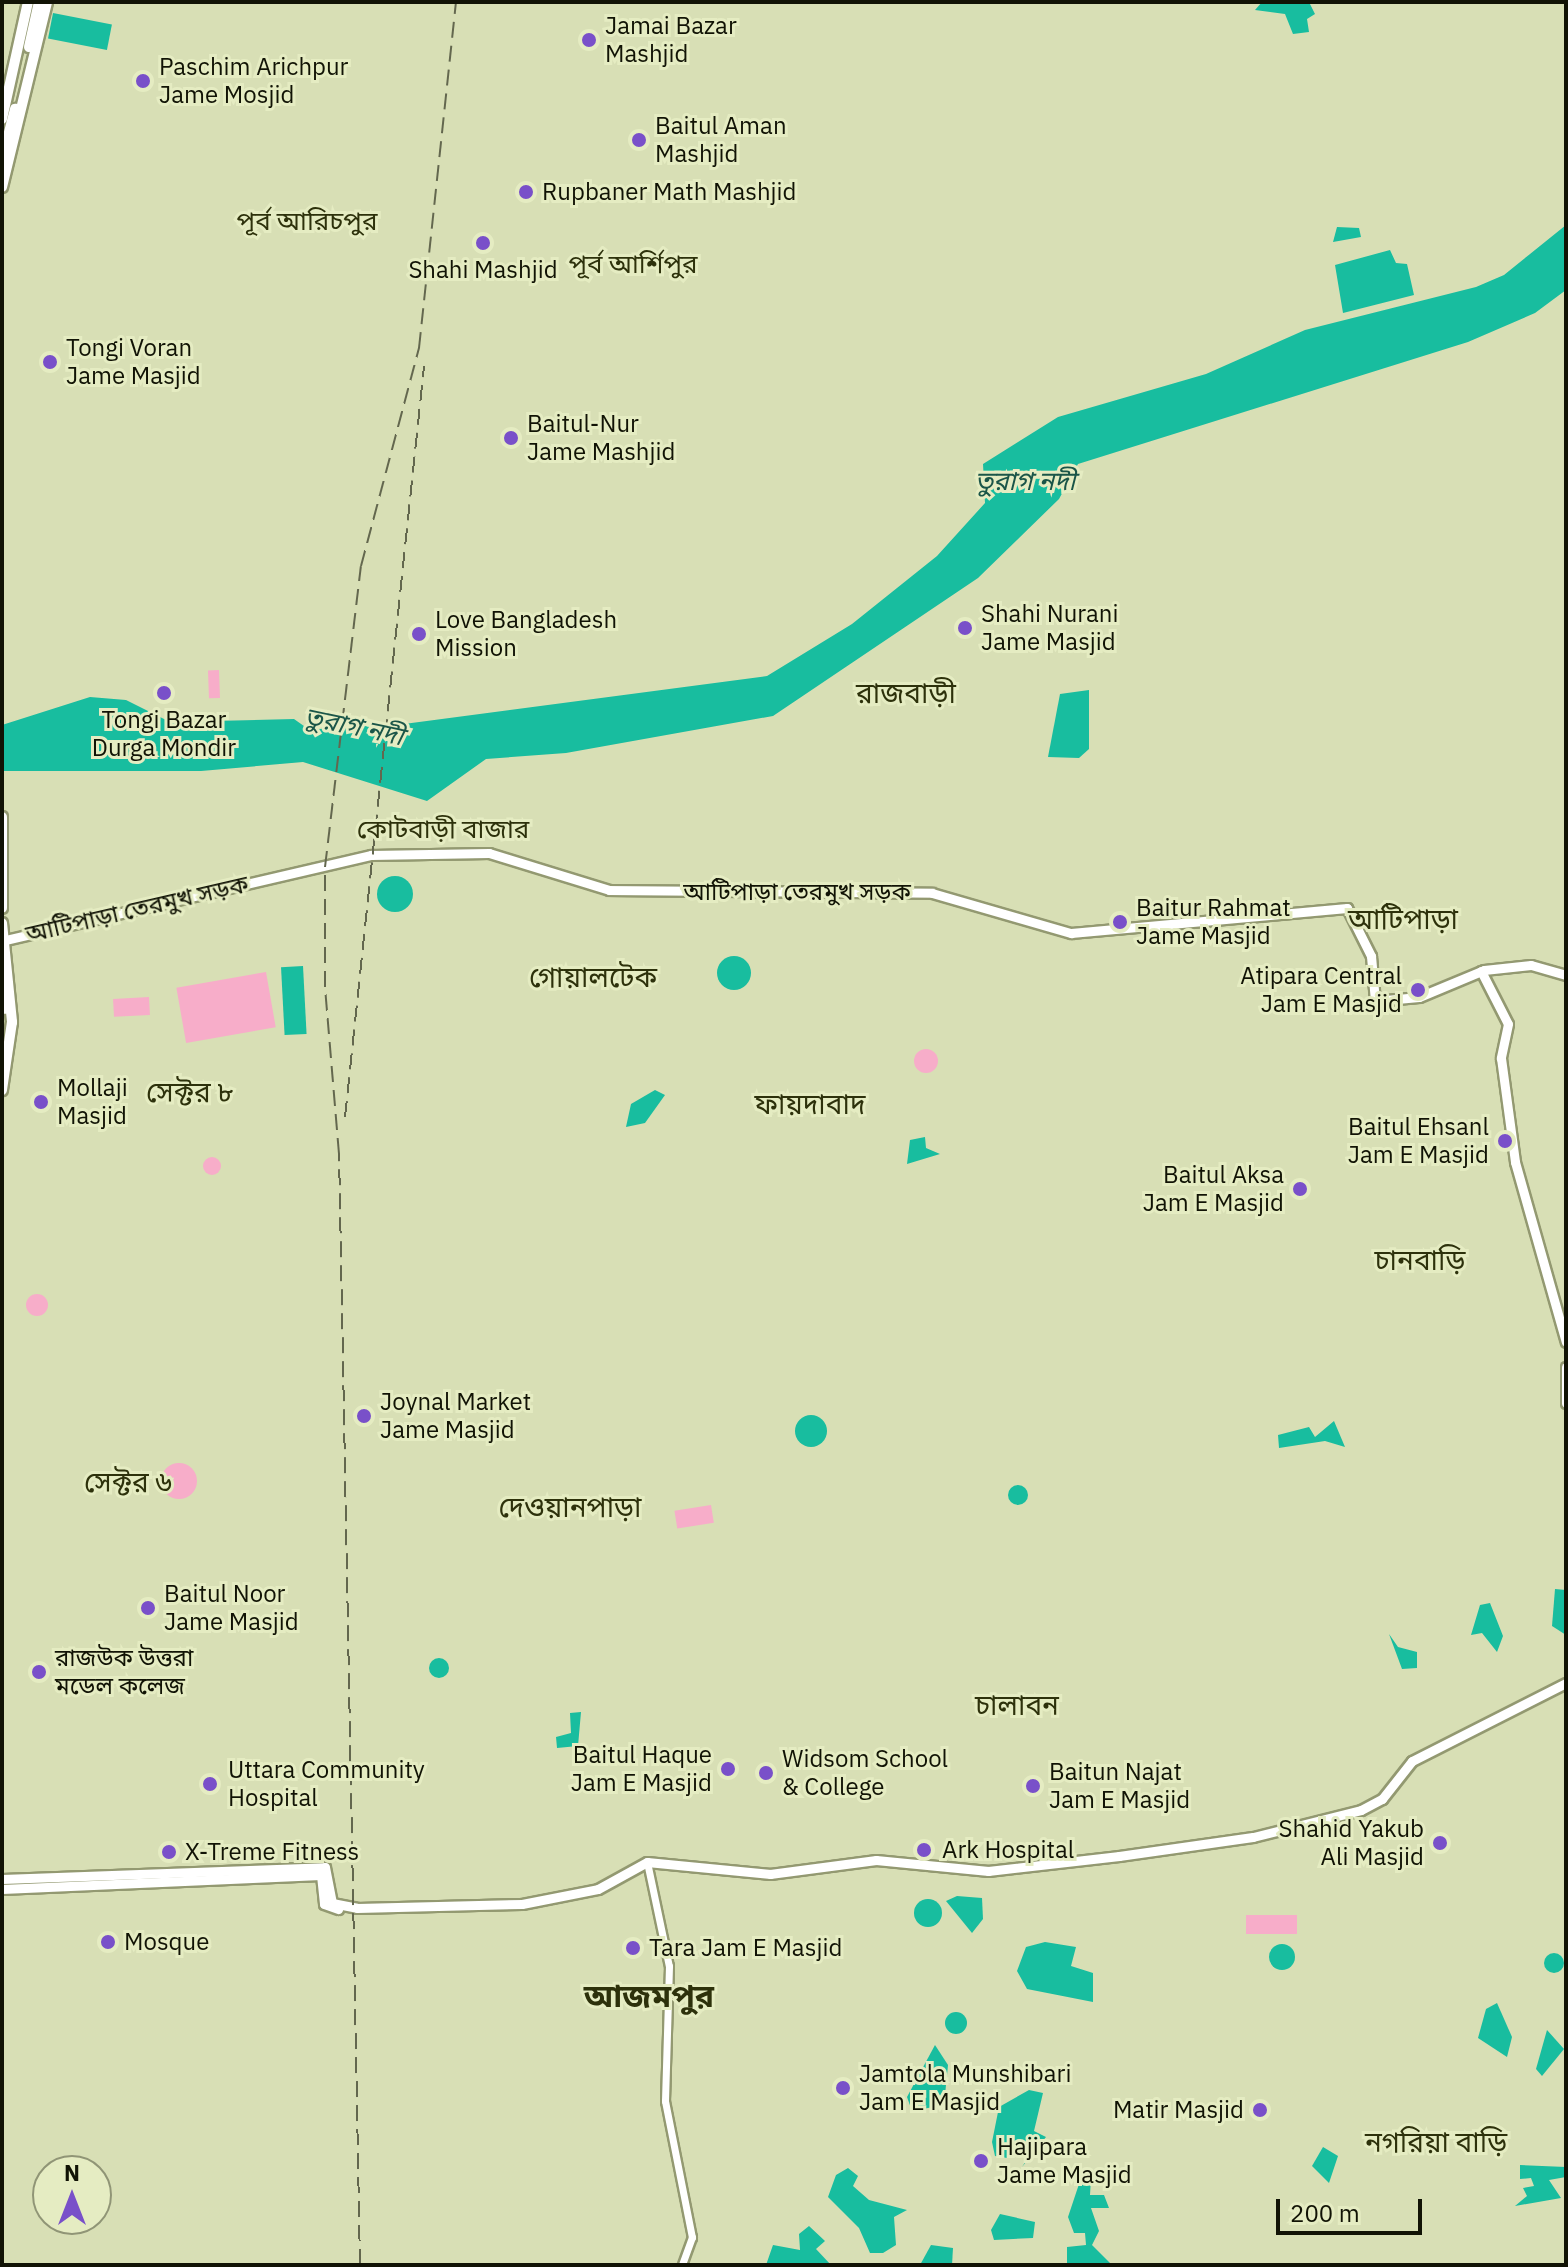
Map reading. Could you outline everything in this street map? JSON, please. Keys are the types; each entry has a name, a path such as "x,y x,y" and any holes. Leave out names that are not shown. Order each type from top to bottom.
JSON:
{"highway":[{"path":"2,119 28,2"},
{"path":"2,159 39,2"},
{"path":"2,187 47,2"},
{"path":"2,817 2,908"},
{"path":"2,923 12,1022 2,1090"},
{"path":"2,971 2,1056"}],"main road":[{"name":"আটিপাড়া তেরমুখ সড়ক","path":"5,940 371,855 489,853 609,890 932,893 1071,933 1347,908 1371,956 1375,1001 1419,997 1481,971 1531,965 1566,975"},
{"path":"1481,971 1508,1024 1501,1058 1515,1162 1566,1342"},
{"path":"1566,1367 1566,1403"},
{"path":"2,1889 321,1875 326,1907 522,1904 598,1889 647,1862 770,1874 876,1860 988,1871 1253,1837 1361,1810 1382,1799 1412,1761 1566,1683"},
{"path":"2,1879 325,1867 330,1901 354,1907"}],"street":[{"path":"647,1862 669,1966 665,2101 692,2237 682,2265"}],"shaded area":[{"path":"208,670 219,670 220,698 209,698"},
{"path":"266,972 276,1027 186,1043 176,988"},
{"path":"149,997 150,1015 114,1017 113,999"},
{"path":"926,1049 935,1052 938,1061 935,1070 926,1073 917,1070 914,1061 917,1052"},
{"path":"208,1157 216,1157 221,1166 219,1173 208,1175 203,1170 203,1162"},
{"path":"37,1294 45,1297 48,1305 45,1313 37,1316 29,1313 26,1305 29,1297"},
{"path":"179,1463 191,1469 197,1481 191,1493 179,1499 167,1493 161,1481 167,1469"},
{"path":"711,1505 714,1523 677,1529 674,1511"},
{"path":"1246,1915 1297,1915 1297,1934 1246,1934"}],"water":[{"path":"1262,2 1309,2 1315,14 1307,19 1309,32 1293,34 1285,14 1255,10"},
{"path":"53,13 112,24 107,50 48,39"},
{"name":"তুরাগ নদী","path":"1566,225 1566,290 1535,313 1468,342 1078,464 1059,499 978,578 773,716 566,753 486,759 427,801 303,762 201,771 2,771 2,725 90,697 126,700 170,722 294,719 311,731 358,721 390,735 404,724 767,676 852,624 937,556 985,503 983,464 1058,417 1206,374 1305,330 1476,287 1504,275"},
{"path":"1337,227 1359,228 1361,237 1333,242"},
{"path":"1390,250 1396,263 1407,264 1414,295 1343,313 1335,265"},
{"path":"1089,690 1089,749 1079,758 1048,757 1060,694"},
{"path":"395,876 407,882 413,894 407,906 395,912 383,906 377,894 383,882"},
{"path":"734,956 746,961 751,973 746,985 734,990 722,985 717,973 722,961"},
{"path":"303,966 307,1034 285,1035 281,967"},
{"path":"655,1090 665,1095 645,1123 626,1127 631,1104"},
{"path":"925,1137 926,1148 940,1154 907,1164 910,1140"},
{"path":"811,1415 822,1420 827,1431 822,1442 811,1447 800,1442 795,1431 800,1420"},
{"path":"1334,1421 1345,1447 1325,1441 1279,1448 1278,1435 1309,1427 1315,1437"},
{"path":"1014,1485 1022,1485 1028,1495 1022,1505 1014,1505 1008,1499 1008,1491"},
{"path":"1555,1589 1566,1590 1566,1635 1552,1626"},
{"path":"1490,1603 1503,1636 1497,1652 1482,1633 1471,1635 1480,1605"},
{"path":"1389,1634 1398,1647 1417,1652 1417,1668 1402,1669"},
{"path":"439,1658 446,1661 449,1668 446,1675 439,1678 432,1675 429,1668 432,1661"},
{"path":"581,1712 578,1746 557,1748 556,1737 571,1733 570,1713"},
{"path":"957,1896 982,1898 983,1919 972,1933 946,1901"},
{"path":"928,1899 938,1903 942,1913 938,1923 928,1927 918,1923 914,1913 918,1903"},
{"path":"1045,1942 1076,1947 1071,1966 1093,1973 1093,2002 1027,1989 1017,1971 1026,1947"},
{"path":"1282,1944 1291,1948 1295,1957 1291,1966 1282,1970 1273,1966 1269,1957 1273,1948"},
{"path":"1554,1953 1561,1956 1564,1963 1561,1970 1554,1973 1547,1970 1544,1963 1547,1956"},
{"path":"1497,2003 1512,2037 1507,2057 1478,2038 1486,2009"},
{"path":"956,2012 964,2015 967,2023 964,2031 956,2034 948,2031 945,2023 948,2015"},
{"path":"1547,2030 1564,2049 1542,2076 1536,2069"},
{"path":"935,2045 948,2065 944,2105 912,2111 907,2097"},
{"path":"1029,2090 1043,2093 1034,2131 1046,2137 1022,2167 1033,2150 1026,2143 1018,2139 1007,2158 995,2156 992,2142 999,2107"},
{"path":"1323,2147 1338,2156 1329,2183 1312,2166"},
{"path":"1520,2165 1566,2167 1566,2177 1549,2180 1561,2198 1515,2206 1527,2196 1523,2188 1534,2186 1531,2178 1520,2179"},
{"path":"848,2168 858,2176 853,2186 869,2200 907,2210 894,2217 896,2245 883,2253 870,2253 859,2228 828,2197 836,2175"},
{"path":"1081,2178 1091,2178 1090,2195 1104,2195 1109,2208 1091,2208 1099,2231 1092,2245 1112,2265 1067,2265 1067,2247 1086,2245 1085,2233 1074,2233 1068,2217"},
{"path":"1000,2214 1035,2222 1033,2238 994,2240 991,2230"},
{"path":"809,2226 825,2241 816,2249 831,2265 766,2265 773,2245 800,2250 799,2234"},
{"path":"931,2245 953,2248 952,2265 920,2265"}],"railway":[{"path":"360,2265 339,1154 325,987 325,867 361,566 419,348 456,2"},
{"path":"345,1117 424,366"}],"place":[{"name":"Jamai Bazar Mashjid","path":"589,40"},
{"name":"Paschim Arichpur Jame Mosjid","path":"143,81"},
{"name":"Baitul Aman Mashjid","path":"639,140"},
{"name":"Rupbaner Math Mashjid","path":"526,192"},
{"name":"Shahi Mashjid","path":"483,243"},
{"name":"Tongi Voran Jame Masjid","path":"50,362"},
{"name":"Baitul-Nur Jame Mashjid","path":"511,438"},
{"name":"Shahi Nurani Jame Masjid","path":"965,628"},
{"name":"Love Bangladesh Mission","path":"419,634"},
{"name":"Tongi Bazar Durga Mondir","path":"164,693"},
{"name":"Baitur Rahmat Jame Masjid","path":"1120,922"},
{"name":"Atipara Central Jam E Masjid","path":"1418,990"},
{"name":"Mollaji Masjid","path":"41,1102"},
{"name":"Baitul Ehsanl Jam E Masjid","path":"1505,1141"},
{"name":"Baitul Aksa Jam E Masjid","path":"1300,1189"},
{"name":"Joynal Market Jame Masjid","path":"364,1416"},
{"name":"Baitul Noor Jame Masjid","path":"148,1608"},
{"name":"রাজউক উত্তরা মডেল কলেজ","path":"39,1672"},
{"name":"Baitul Haque Jam E Masjid","path":"728,1769"},
{"name":"Widsom School & College","path":"766,1773"},
{"name":"Uttara Community Hospital","path":"210,1784"},
{"name":"Baitun Najat Jam E Masjid","path":"1033,1786"},
{"name":"Shahid Yakub Ali Masjid","path":"1440,1843"},
{"name":"Ark Hospital","path":"924,1850"},
{"name":"X-Treme Fitness","path":"169,1852"},
{"name":"Mosque","path":"108,1942"},
{"name":"Tara Jam E Masjid","path":"633,1948"},
{"name":"Jamtola Munshibari Jam E Masjid","path":"843,2088"},
{"name":"Matir Masjid","path":"1260,2110"},
{"name":"Hajipara Jame Masjid","path":"981,2161"}],"district":[{"name":"পূর্ব আরিচপুর","path":"307,221"},
{"name":"পূর্ব আর্শিপুর","path":"633,264"},
{"name":"রাজবাড়ী","path":"906,693"},
{"name":"কোটবাড়ী বাজার","path":"443,829"},
{"name":"আটিপাড়া","path":"1403,919"},
{"name":"গোয়ালটেক","path":"593,977"},
{"name":"সেক্টর ৮","path":"190,1092"},
{"name":"ফায়দাবাদ","path":"810,1104"},
{"name":"চানবাড়ি","path":"1420,1260"},
{"name":"সেক্টর ৬","path":"128,1482"},
{"name":"দেওয়ানপাড়া","path":"570,1507"},
{"name":"চালাবন","path":"1017,1705"},
{"name":"আজমপুর","path":"649,1995"},
{"name":"নগরিয়া বাড়ি","path":"1436,2142"}]}
